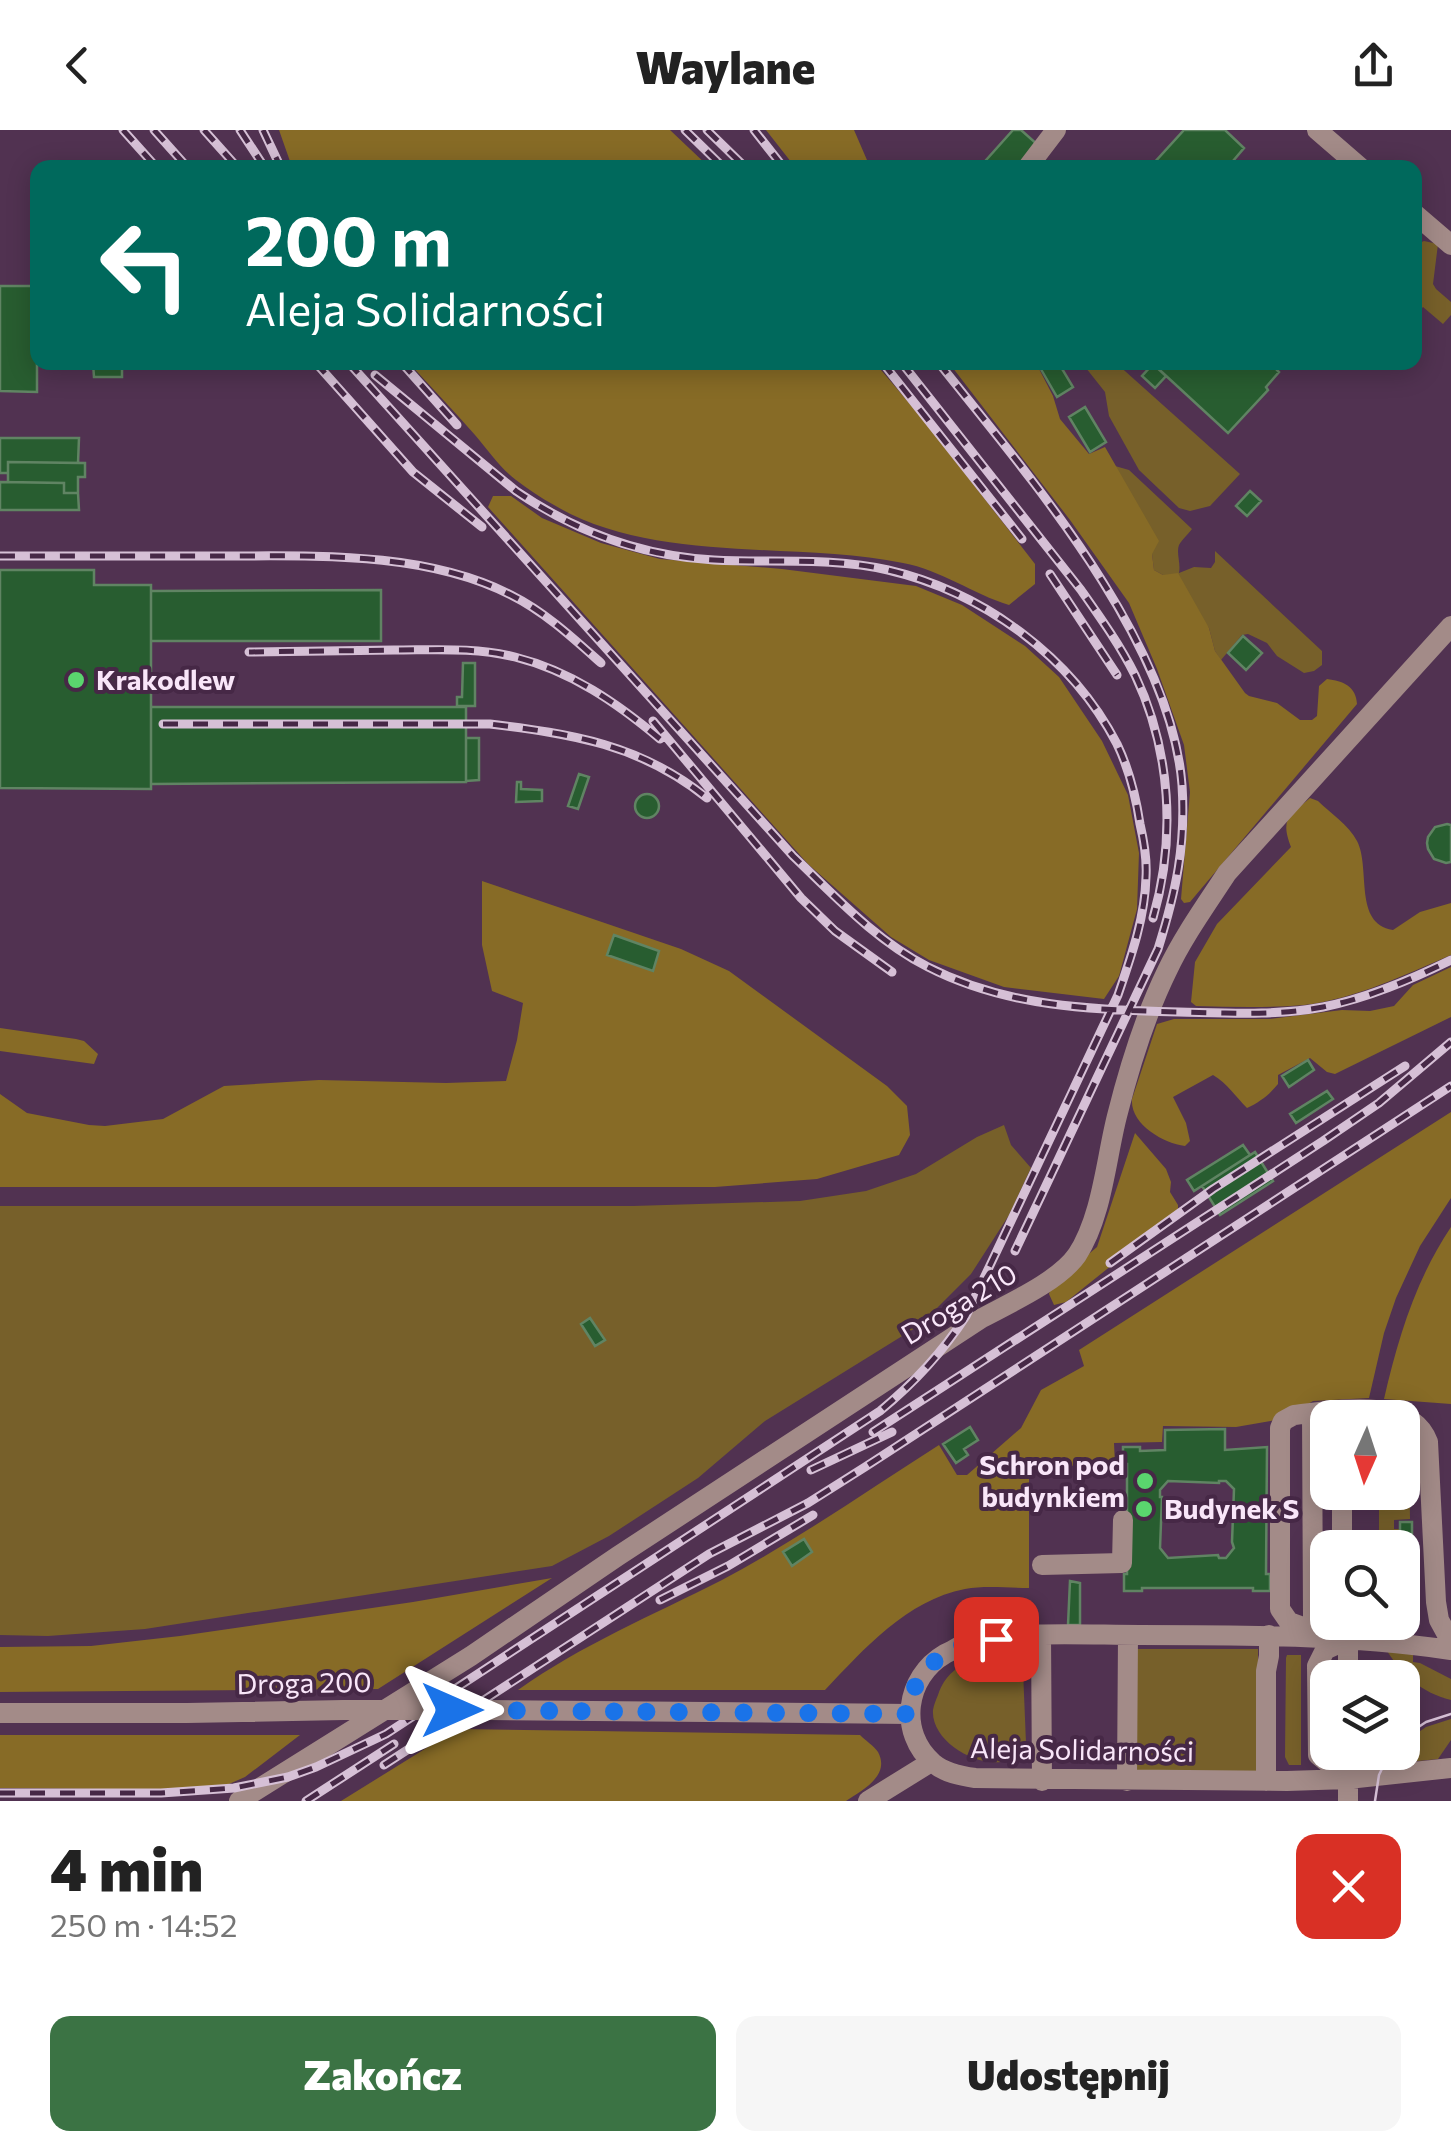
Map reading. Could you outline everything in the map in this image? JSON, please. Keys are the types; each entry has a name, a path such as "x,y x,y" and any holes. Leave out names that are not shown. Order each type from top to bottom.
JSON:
{"street":[{"path":"1033,160 1056,130"},
{"path":"1317,130 1352,160"},
{"path":"1422,220 1451,244"},
{"name":"Droga 210","path":"239,1801 470,1656 982,1318 1044,1284 1075,1258 1092,1226 1140,1039 1167,972 1198,916 1227,874 1451,626"},
{"path":"1310,1413 1286,1418 1280,1428 1280,1608 1294,1625 1310,1629"},
{"path":"1420,1428 1429,1450 1436,1602 1439,1620 1451,1642"},
{"path":"1042,1565 1122,1563 1123,1520"},
{"path":"910,1714 918,1678 938,1658 968,1642 1041,1635 1310,1633"},
{"path":"1041,1635 1042,1780"},
{"path":"1127,1780 1128,1635"},
{"path":"1266,1781 1269,1635"},
{"path":"1336,1640 1321,1655 1317,1666 1318,1755 1348,1779"},
{"path":"1378,1640 1451,1650"},
{"name":"Droga 200","path":"0,1712 488,1710 910,1714"},
{"name":"Aleja Solidarności","path":"910,1714 914,1740 932,1762 956,1775 976,1778 1266,1781 1348,1779 1451,1768"},
{"path":"868,1801 932,1762"},
{"path":"1348,1770 1348,1801"}],"shaded area":[{"path":"279,130 670,130 702,160 290,160"},
{"path":"766,130 854,130 867,160 790,160"},
{"path":"1422,242 1438,244 1433,284 1451,302 1451,315 1443,324 1422,308"},
{"path":"415,370 881,370 1035,564 1035,584 1009,605 903,563 679,543 593,524 510,476"},
{"path":"954,370 1040,370 1060,419 1089,454 1105,447 1159,541 1152,554 1154,570 1163,575 1178,573 1209,628 1215,651 1245,693 1277,703 1300,720 1312,720 1317,716 1319,686 1327,679 1343,683 1354,693 1357,704 1190,902 1181,899 1190,792 1184,745 1129,603"},
{"path":"1088,370 1124,370 1240,474 1210,506 1190,511 1179,508 1139,470 1109,416 1105,392"},
{"path":"1115,466 1129,470 1192,529 1179,545 1179,573 1194,567 1211,568 1215,551 1322,651 1322,665 1304,673 1277,656 1267,643 1248,634 1242,635 1221,660 1209,628 1163,575 1154,570 1152,554"},
{"path":"493,496 511,496 542,518 601,543 660,559 916,586 962,605 1025,646 1059,677 1102,741 1128,795 1139,853 1137,909 1119,976 1104,999 1004,987 929,960 891,937 808,864 488,507"},
{"path":"1310,798 1339,820 1357,841 1368,906 1381,926 1393,930 1420,912 1451,903 1451,955 1379,985 1323,1002 1277,1007 1196,1006 1191,1002 1195,962 1217,924 1291,847 1287,823"},
{"path":"482,881 681,949 729,971 887,1086 907,1106 910,1135 899,1155 817,1179 715,1187 0,1187 0,1094 27,1113 105,1126 163,1119 224,1086 319,1080 506,1081 523,1003 492,991 482,945"},
{"path":"1451,967 1451,1017 1335,1074 1310,1058 1278,1075 1275,1088 1247,1108 1213,1075 1173,1097 1186,1123 1190,1141 1185,1146 1158,1136 1136,1116 1132,1099 1157,1024 1174,1019 1269,1019 1342,1010 1370,1011 1394,1006 1413,985"},
{"path":"0,1028 84,1041 98,1054 94,1064 0,1051"},
{"path":"1451,1112 1451,1198 1420,1246 1396,1298 1369,1398 1310,1400 1282,1419 1236,1427 1163,1426 1162,1442 1114,1443 1115,1465 1029,1467 1029,1588 973,1588 924,1604 888,1628 825,1690 518,1690 592,1645 750,1565 939,1445 957,1475 967,1475 1021,1428 1041,1390 1084,1366 1079,1350"},
{"path":"1004,1125 1011,1145 1031,1168 1009,1215 971,1274 920,1325 765,1421 698,1478 609,1536 552,1566 145,1629 0,1635 0,1206 633,1206 800,1201 866,1191 916,1174"},
{"path":"1135,1133 1166,1169 1178,1212 1066,1302 1054,1305 1049,1294 1051,1286 1097,1247"},
{"path":"1451,1227 1451,1404 1384,1399 1410,1310"},
{"path":"1379,1510 1410,1510 1410,1519 1394,1520 1394,1529 1400,1530 1379,1530"},
{"path":"552,1578 378,1689 0,1692 0,1647 91,1646 180,1636"},
{"path":"1136,1649 1258,1649 1258,1771 1136,1772"},
{"path":"1387,1651 1413,1654 1413,1660 1394,1660"},
{"path":"1287,1655 1301,1655 1301,1765 1289,1765 1285,1757"},
{"path":"977,1658 1017,1660 1023,1670 1026,1743 1018,1755 1005,1761 989,1762 957,1750 936,1725 933,1708 944,1681"},
{"path":"1420,1663 1451,1679 1451,1700 1420,1686"},
{"path":"1451,1719 1451,1740 1438,1759 1420,1761 1420,1731"},
{"path":"457,1729 860,1735 878,1752 881,1768 872,1782 846,1801 341,1801"},
{"path":"0,1735 300,1735 245,1777 204,1790 0,1788"}],"building":[{"path":"1013,130 1021,130 1038,145 1025,160 986,160"},
{"path":"1184,130 1225,130 1244,148 1234,160 1157,160"},
{"path":"0,286 30,286 30,370 37,370 37,392 0,391"},
{"path":"94,370 122,370 122,377 94,377"},
{"path":"1041,370 1063,370 1073,387 1057,397"},
{"path":"1148,370 1160,370 1166,376 1155,388 1142,376"},
{"path":"1160,370 1277,370 1266,387 1268,390 1228,433"},
{"path":"1085,407 1106,442 1090,452 1069,417"},
{"path":"0,438 79,438 78,463 8,462 8,473 0,473"},
{"path":"8,462 85,463 85,477 78,477 78,493 64,493 64,483 8,482"},
{"path":"0,482 64,483 64,493 78,493 79,510 0,510"},
{"path":"1250,491 1261,501 1247,516 1236,506"},
{"name":"Krakodlew","path":"0,570 94,570 94,585 151,585 151,789 0,788"},
{"name":"Krakodlew","path":"381,590 381,641 151,641 151,591"},
{"path":"1243,636 1262,653 1246,670 1228,653"},
{"path":"463,663 475,663 475,706 457,706 457,697 462,697"},
{"name":"Krakodlew","path":"151,707 466,707 466,782 151,784"},
{"path":"466,738 479,738 479,780 466,781"},
{"path":"579,774 589,777 578,809 568,806"},
{"path":"517,782 521,782 521,789 542,790 542,801 516,802"},
{"path":"647,794 659,806 647,818 635,806"},
{"path":"1451,825 1451,862 1446,863 1434,859 1427,843 1435,827"},
{"path":"614,935 659,951 653,971 607,955"},
{"path":"1308,1060 1314,1070 1289,1087 1282,1076"},
{"path":"1327,1091 1333,1099 1296,1123 1290,1114"},
{"path":"1243,1145 1250,1155 1194,1191 1187,1180"},
{"path":"1255,1152 1273,1181 1220,1215 1202,1186"},
{"path":"590,1318 605,1340 595,1346 581,1324"},
{"path":"970,1427 978,1440 964,1449 968,1455 956,1463 943,1444"},
{"name":"Budynek S","path":"1225,1429 1225,1450 1267,1447 1266,1574 1270,1574 1270,1591 1124,1591 1127,1464 1123,1464 1123,1447 1165,1450 1165,1430","holes":["1168,1481 1226,1481 1234,1489 1234,1548 1226,1558 1168,1558 1160,1548 1160,1490"]},
{"path":"1400,1522 1412,1522 1412,1530 1400,1530"},
{"path":"804,1539 812,1552 792,1566 783,1552"},
{"path":"1070,1581 1080,1583 1080,1625 1068,1625"}],"tram line":[{"path":"1420,1726 1451,1714"},
{"path":"1375,1801 1381,1770"}],"railway":[{"path":"123,130 150,160"},
{"path":"154,130 181,160"},
{"path":"204,130 231,160"},
{"path":"240,130 260,160"},
{"path":"263,130 277,160"},
{"path":"685,130 716,160"},
{"path":"707,130 738,160"},
{"path":"754,130 778,160"},
{"path":"322,370 413,472 482,527"},
{"path":"355,370 793,856 873,931 928,967 988,991 1050,1004 1114,1010 1251,1013 1305,1010 1340,1003 1388,988 1451,960"},
{"path":"408,370 457,425"},
{"path":"888,370 1022,539"},
{"path":"907,370 1081,590 1135,675 1156,734 1166,795 1165,857 1153,918"},
{"path":"944,370 1051,507 1123,617 1152,673 1172,730 1182,785 1178,868 1158,949 1015,1251"},
{"path":"0,1793 161,1793 234,1788 316,1767 386,1734 880,1411 927,1367 966,1316 1118,995 1136,937 1146,864 1125,763 1098,712 1076,683 1021,633 958,594 888,570 823,562 687,558 635,547 586,530 516,491 375,375"},
{"path":"0,556 293,556 406,563 442,570 511,595 547,617 601,663"},
{"path":"1050,574 1117,675"},
{"path":"249,652 470,650 500,654 536,663 574,680 610,701 660,739"},
{"path":"653,721 801,898 835,931 892,972"},
{"path":"163,724 490,724 520,728 631,753 707,798"},
{"path":"873,1432 1323,1141 1379,1103 1451,1042"},
{"path":"1110,1263 1213,1189 1405,1066"},
{"path":"384,1765 709,1554 808,1503 865,1467 1451,1086"},
{"path":"811,1470 892,1432"},
{"path":"660,1600 728,1566 813,1515"},
{"path":"306,1801 394,1744"}],"place":[{"name":"Krakodlew","path":"76,680"},
{"name":"Schron pod budynkiem","path":"1145,1481"},
{"name":"Budynek S","path":"1144,1509"}],"route":[{"path":"452,1710 910,1714 918,1678 938,1658 968,1642 996,1639"}]}
